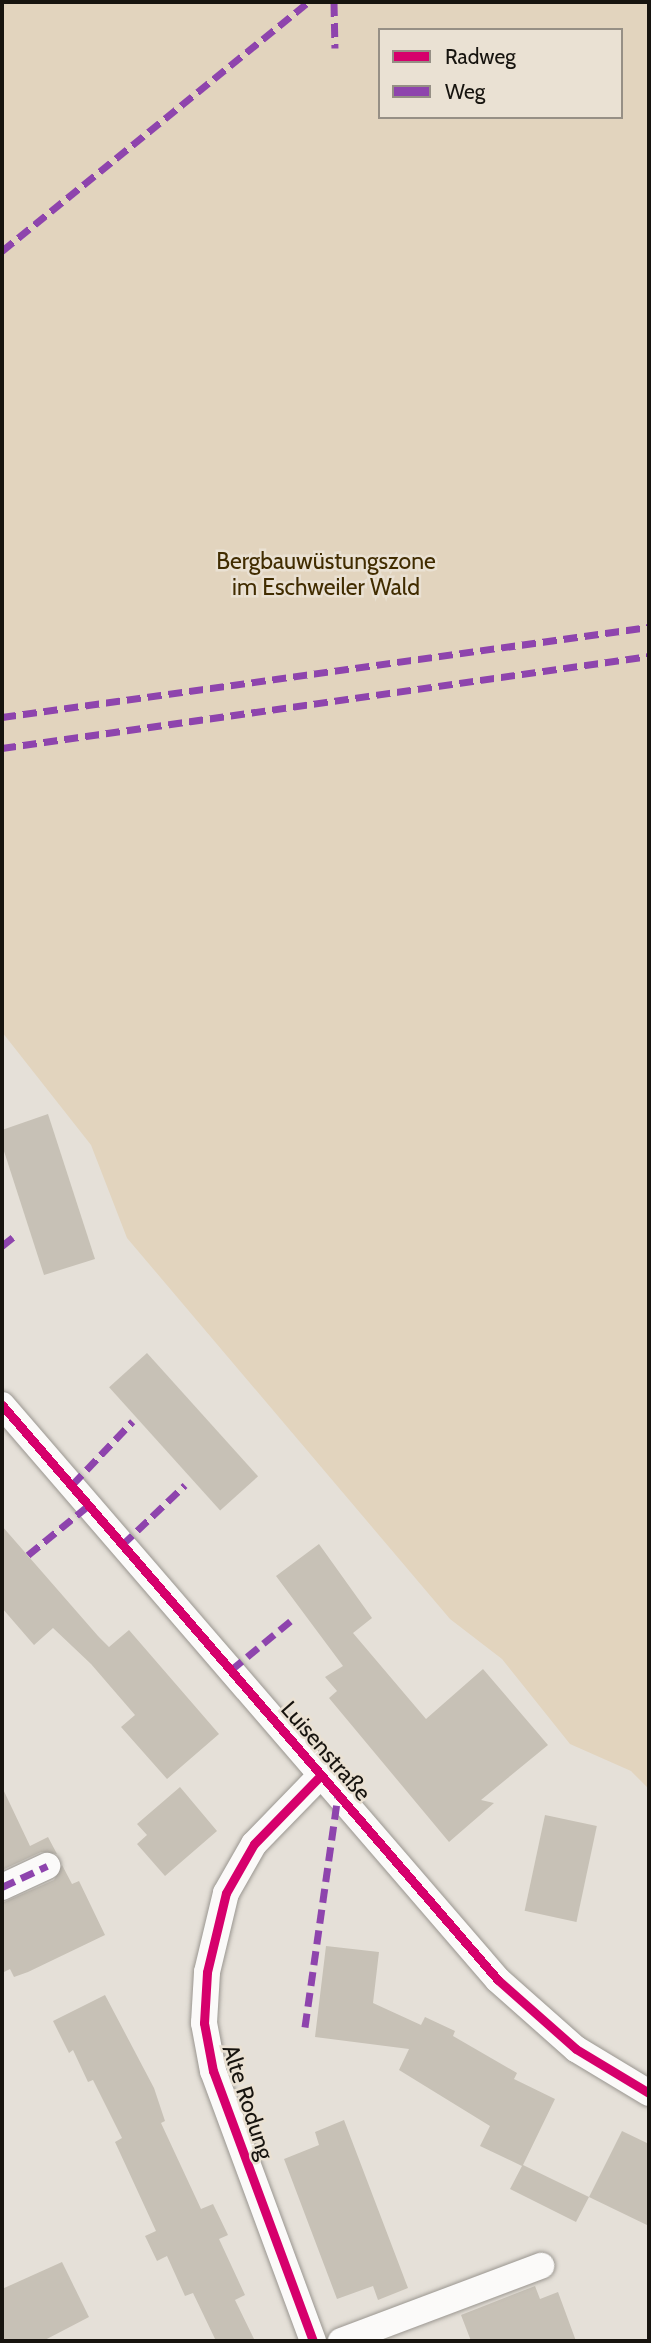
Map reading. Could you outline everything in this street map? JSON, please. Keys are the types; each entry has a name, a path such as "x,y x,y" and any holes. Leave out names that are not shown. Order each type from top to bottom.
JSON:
{"street":[{"name":"Luisenstraße","path":"2,1405 498,1980 576,2049 649,2093"},
{"name":"Alte Rodung","path":"313,2341 213,2071 204,2023 206,1972 226,1892 254,1844 321,1775"},
{"path":"2,1887 47,1866"},
{"path":"341,2341 541,2266"}],"green space":[{"name":"Bergbauwüstungszone im Eschweiler Wald","path":"2,2 649,2 649,1789 631,1771 570,1744 502,1659 450,1619 127,1238 91,1145 2,1032"}],"building":[{"path":"48,1114 95,1259 44,1275 2,1145 2,1130"},
{"path":"147,1353 258,1476 220,1510 109,1387"},
{"path":"2,1526 109,1647 129,1630 219,1734 167,1779 121,1727 135,1715 91,1664 53,1628 34,1645 2,1608"},
{"path":"319,1544 372,1618 353,1633 426,1719 483,1669 548,1745 481,1800 494,1803 449,1842 329,1698 337,1691 325,1677 343,1666 276,1576"},
{"path":"2,1787 30,1846 48,1837 57,1854 41,1852 2,1870"},
{"path":"180,1787 217,1831 165,1876 137,1844 147,1835 137,1824"},
{"path":"545,1815 597,1826 576,1922 525,1911"},
{"path":"62,1865 72,1884 79,1881 105,1935 28,1972 14,1977 10,1969 2,1973 2,1903 54,1880"},
{"path":"326,1946 379,1952 373,2003 421,2025 425,2017 455,2031 453,2036 517,2073 514,2079 555,2099 523,2165 589,2197 576,2222 510,2189 522,2166 480,2146 490,2126 399,2070 409,2049 315,2037"},
{"path":"105,1995 154,2088 165,2121 161,2123 201,2209 213,2204 228,2235 219,2239 245,2295 235,2300 255,2341 216,2341 193,2293 185,2296 167,2256 157,2261 145,2236 156,2231 115,2142 122,2138 93,2080 88,2082 73,2050 69,2053 53,2021"},
{"path":"344,2120 408,2288 378,2300 373,2286 337,2299 284,2159 319,2145 315,2132"},
{"path":"622,2131 649,2144 649,2226 589,2197"},
{"path":"62,2262 89,2317 43,2341 2,2341 2,2289"},
{"path":"535,2286 540,2299 558,2292 576,2341 471,2341 461,2315"}],"marked path":[{"path":"2,251 308,2"},
{"path":"334,2 335,48"},
{"path":"2,717 649,627"},
{"path":"2,748 649,656"},
{"path":"2,1246 13,1237"},
{"path":"72,1485 133,1421"},
{"path":"122,1545 185,1485"},
{"path":"28,1555 89,1505"},
{"path":"231,1670 294,1618"},
{"path":"305,2027 338,1795"},
{"path":"2,1887 47,1866"}],"cycle path":[{"path":"2,1405 498,1980 576,2049 649,2093"},
{"path":"313,2341 213,2071 204,2023 207,1972 226,1893 254,1844 321,1775"}]}
